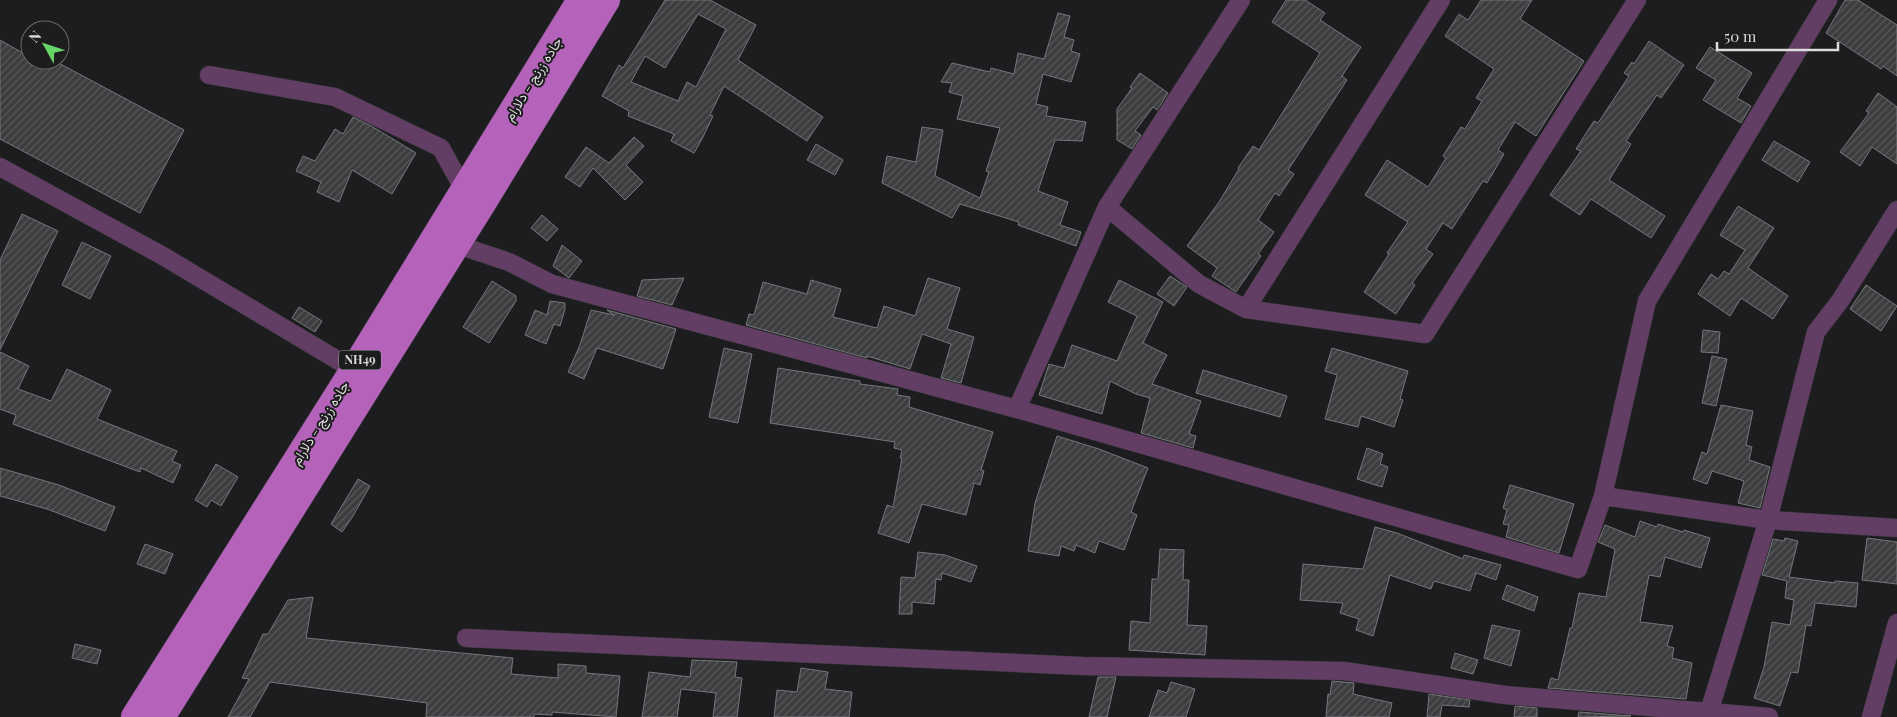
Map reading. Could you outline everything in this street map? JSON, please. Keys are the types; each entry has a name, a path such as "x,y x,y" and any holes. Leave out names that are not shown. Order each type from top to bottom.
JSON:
{"highway":[{"name":"جاده زرنج - دلارام","path":"161,717 456,244 474,195 581,0"},
{"name":"جاده زرنج - دلارام","path":"135,717 354,370 606,0"}],"street":[{"path":"1017,409 1106,207 1241,0"},
{"path":"1246,310 1441,0"},
{"path":"1106,207 1198,284 1246,310 1425,334 1637,0"},
{"path":"456,244 509,262 552,284 1017,409 1578,569 1603,496 1647,301 1828,0"},
{"path":"209,75 335,97 441,148 474,195"},
{"path":"0,167 163,256 354,370"},
{"path":"1709,712 1768,520 1816,332 1840,301 1897,210"},
{"path":"1603,496 1768,520 1897,528"},
{"path":"1871,717 1897,623"},
{"path":"466,638 1083,666 1344,671 1505,695 1769,717"}],"building":[{"path":"665,0 710,0 756,25 738,60 823,117 807,141 724,86 710,115 713,116 694,153 671,141 674,134 628,116 629,111 602,96 619,65 623,68","holes":["698,14 726,29 696,87 687,82 678,101 631,82 645,56 665,68"]},
{"path":"1286,0 1305,0 1325,13 1320,20 1361,47 1342,76 1347,80 1288,170 1294,174 1279,196 1275,193 1258,220 1274,232 1258,254 1261,256 1236,292 1212,276 1217,268 1187,246 1219,202 1253,146 1259,150 1320,53 1272,22"},
{"path":"1481,0 1532,0 1520,19 1584,61 1536,136 1515,122 1498,150 1504,154 1487,183 1483,181 1452,229 1443,223 1426,249 1433,254 1412,283 1415,285 1396,314 1364,292 1408,222 1365,195 1387,160 1428,187 1446,158 1443,156 1461,127 1465,129 1482,101 1476,98 1494,69 1445,36 1459,14 1468,20"},
{"path":"1845,0 1858,0 1897,25 1897,76 1883,66 1881,69 1826,33"},
{"path":"1058,13 1070,16 1064,37 1074,40 1071,51 1080,54 1071,82 1043,74 1036,104 1048,107 1046,116 1086,122 1082,141 1055,140 1038,191 1068,202 1060,225 1081,232 1076,246 1018,225 1019,222 960,204 952,218 882,183 887,156 916,162 922,127 943,130 935,176 980,198 989,172 986,171 1000,128 957,119 963,96 949,92 952,83 941,82 952,63 990,72 991,68 1014,74 1018,53 1044,59"},
{"path":"0,40 20,51 20,70 70,69 184,130 140,213 0,139"},
{"path":"1649,41 1684,65 1661,98 1657,95 1626,141 1631,144 1609,180 1665,216 1651,238 1591,199 1580,215 1550,195 1581,151 1576,149 1594,121 1598,123 1629,76 1624,73 1632,62 1634,64"},
{"path":"1710,47 1752,73 1737,98 1751,106 1741,123 1703,100 1716,80 1696,68"},
{"path":"1140,73 1168,93 1157,110 1153,107 1135,131 1141,135 1132,149 1117,140 1117,109"},
{"path":"1878,93 1897,107 1897,164 1872,147 1860,166 1840,152 1869,113 1866,111"},
{"path":"353,117 416,153 392,194 352,170 339,202 317,192 321,182 296,171 303,156 315,161 335,129 343,134"},
{"path":"634,137 644,146 626,165 643,182 625,200 593,168 580,187 565,177 586,147 609,163"},
{"path":"1774,141 1810,162 1798,182 1762,160"},
{"path":"816,144 843,160 835,175 807,160"},
{"path":"1738,206 1774,228 1748,268 1788,296 1773,319 1741,298 1730,316 1698,294 1711,274 1718,279 1724,271 1729,274 1745,250 1720,235"},
{"path":"22,214 58,231 0,350 0,260"},
{"path":"542,215 558,229 547,241 531,228"},
{"path":"82,242 111,256 90,299 62,285"},
{"path":"562,245 582,261 569,278 553,266"},
{"path":"1170,276 1187,287 1174,306 1157,294"},
{"path":"684,278 672,305 637,296 642,280"},
{"path":"928,278 960,288 947,329 974,337 961,383 941,378 951,344 922,334 910,369 746,325 749,314 754,315 763,282 807,294 811,280 841,289 833,317 877,328 884,306 915,316"},
{"path":"1119,280 1163,302 1143,343 1167,355 1152,384 1201,401 1189,434 1196,436 1193,448 1141,433 1150,398 1136,394 1110,381 1102,414 1039,395 1049,364 1064,368 1072,345 1117,361 1137,316 1108,302"},
{"path":"492,281 516,296 516,301 489,343 463,327"},
{"path":"1866,285 1897,306 1881,331 1850,309"},
{"path":"550,301 565,303 565,309 560,326 554,324 546,344 525,335 535,310 547,315"},
{"path":"299,307 322,321 315,332 292,318"},
{"path":"591,310 614,315 607,310 676,329 663,369 597,348 584,379 568,372 580,345"},
{"path":"1703,330 1720,332 1718,353 1701,352"},
{"path":"724,348 752,354 738,423 709,417"},
{"path":"1332,348 1408,371 1400,399 1403,400 1394,427 1361,416 1358,427 1325,419 1337,375 1325,371"},
{"path":"0,352 29,366 18,389 51,401 67,369 111,390 97,419 177,451 172,461 181,465 173,483 141,468 140,472 13,424 16,415 0,409"},
{"path":"1712,356 1727,359 1716,406 1702,403"},
{"path":"778,368 860,381 860,384 898,389 897,395 910,397 909,407 993,432 981,470 984,471 980,485 974,483 966,515 922,504 909,543 878,533 887,505 893,507 902,450 894,448 895,442 770,423"},
{"path":"1203,370 1287,396 1280,417 1196,393"},
{"path":"1721,405 1753,411 1746,445 1752,447 1749,460 1770,467 1760,508 1738,503 1744,481 1712,471 1707,484 1693,479 1702,452 1707,454"},
{"path":"1057,436 1099,449 1148,468 1131,512 1137,515 1124,550 1099,541 1095,553 1076,545 1074,551 1061,546 1059,556 1028,551 1035,503"},
{"path":"1367,448 1383,454 1380,464 1388,467 1382,487 1357,479"},
{"path":"216,464 238,477 221,506 211,500 207,507 195,500"},
{"path":"0,468 59,485 115,507 105,531 47,509 0,496"},
{"path":"358,479 370,486 342,532 331,524"},
{"path":"1510,485 1574,504 1559,553 1506,537 1509,525 1503,524 1507,510 1503,508"},
{"path":"1640,521 1657,527 1658,524 1710,538 1701,568 1665,557 1660,577 1649,575 1640,622 1673,626 1667,646 1674,648 1672,658 1692,663 1686,699 1548,688 1551,678 1558,680 1579,593 1606,597 1615,549 1598,542 1605,525 1635,537"},
{"path":"1375,527 1397,533 1463,559 1464,555 1501,565 1496,580 1476,573 1470,591 1434,581 1431,589 1390,575 1373,636 1356,630 1359,619 1340,613 1343,603 1300,600 1303,564 1363,569"},
{"path":"1785,538 1798,541 1789,577 1835,583 1835,581 1858,583 1856,607 1815,603 1811,626 1806,625 1798,673 1791,672 1780,706 1754,698 1764,667 1772,622 1790,625 1794,600 1785,598 1787,581 1762,575 1773,539 1784,541"},
{"path":"1867,538 1897,542 1897,584 1862,580"},
{"path":"145,544 173,554 165,574 137,564"},
{"path":"1160,549 1184,550 1183,580 1189,580 1187,625 1207,626 1205,655 1129,650 1131,621 1150,623 1152,579 1158,579"},
{"path":"918,552 945,555 977,566 971,582 942,573 941,580 936,579 934,604 912,602 912,614 899,614 901,577 915,578"},
{"path":"1507,585 1538,597 1534,611 1502,599"},
{"path":"313,597 306,638 513,658 511,674 558,678 558,664 586,666 586,673 620,676 616,717 552,712 552,715 534,714 534,717 426,717 427,703 270,682 250,717 228,717 249,679 242,678 263,634 268,634 288,600"},
{"path":"1492,625 1520,631 1511,666 1484,658"},
{"path":"75,644 101,650 97,664 72,658"},
{"path":"1455,653 1478,660 1473,674 1451,668"},
{"path":"692,660 737,662 735,677 742,678 737,717 713,717 716,693 681,689 677,717 642,717 649,672 690,677"},
{"path":"801,668 828,672 825,689 852,692 849,717 774,717 777,690 797,692"},
{"path":"1098,677 1116,677 1107,717 1089,717"},
{"path":"1332,681 1354,683 1353,694 1392,703 1389,717 1326,717 1328,694 1330,695"},
{"path":"1171,682 1195,689 1186,717 1149,717 1158,690 1167,693"},
{"path":"1429,694 1470,700 1469,707 1442,705 1440,717 1427,717"},
{"path":"1515,706 1537,708 1537,717 1514,717"},
{"path":"1579,712 1631,716 1578,717"}]}
